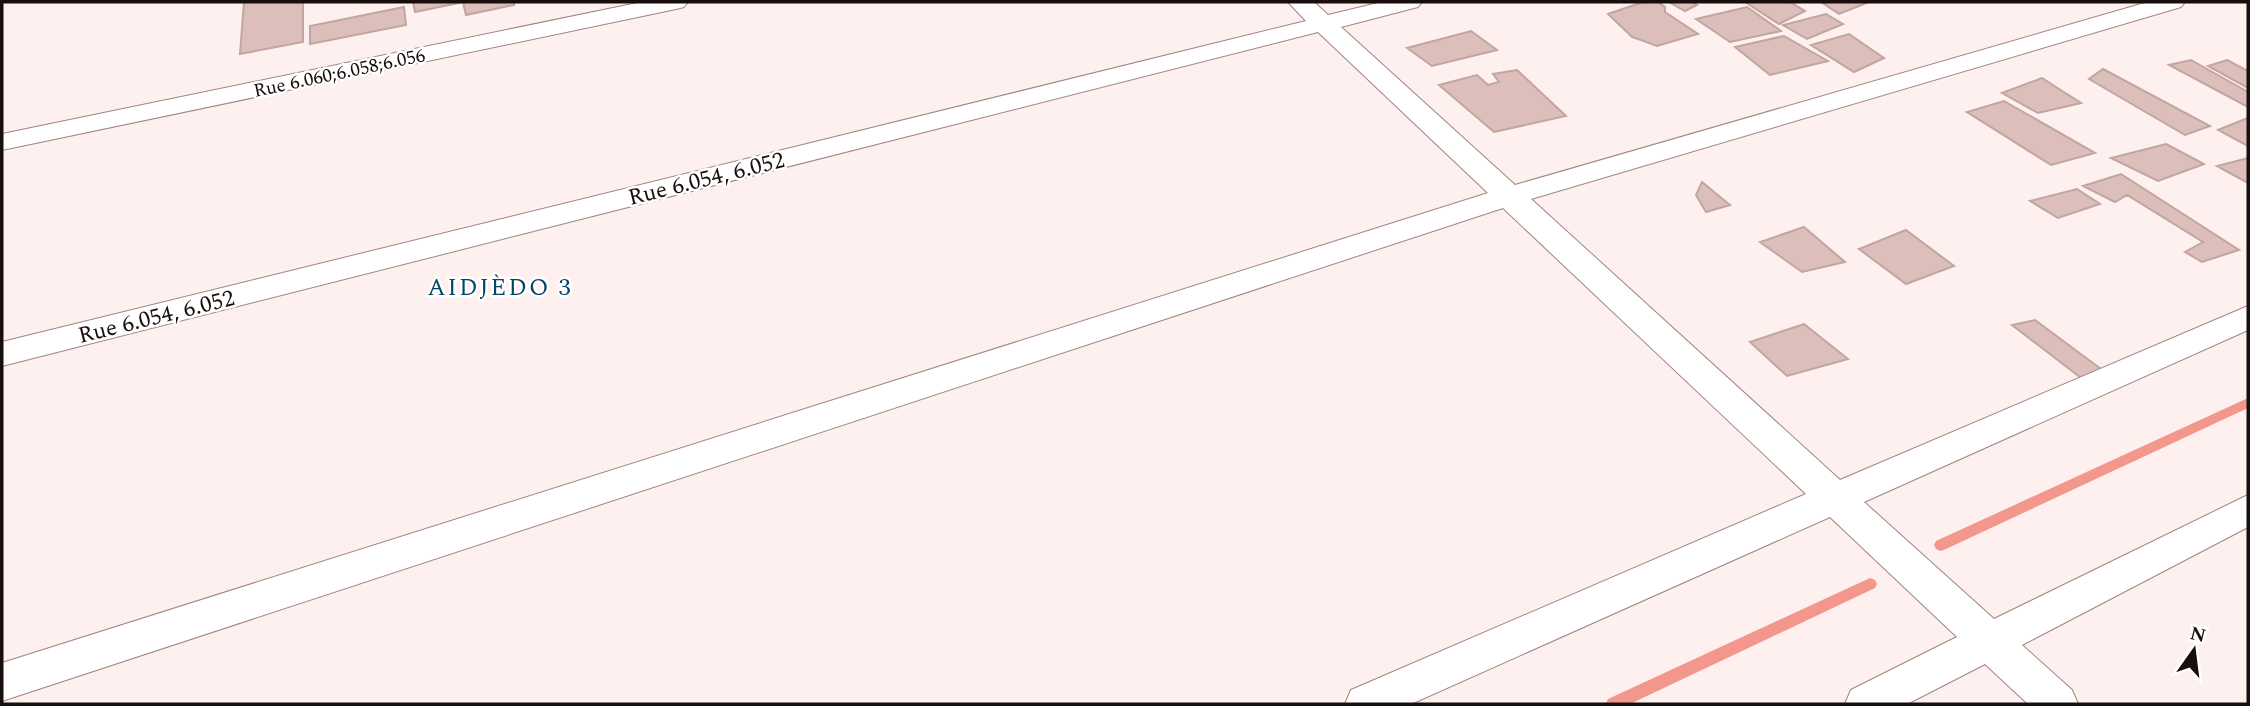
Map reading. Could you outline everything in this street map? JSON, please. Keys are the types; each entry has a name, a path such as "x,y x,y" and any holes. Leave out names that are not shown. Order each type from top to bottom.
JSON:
{"street":[{"name":"Rue 6.060;6.058;6.056","path":"2,142 676,2"},
{"path":"1300,2 2057,704"},
{"name":"Rue 6.054, 6.052","path":"2,354 1410,2"},
{"path":"2,682 1509,196 2173,2"},
{"path":"1366,704 2248,317"},
{"path":"1866,704 2248,510"}],"building":[{"path":"244,2 303,2 303,42 240,54"},
{"path":"413,2 458,2 459,3 415,12"},
{"path":"463,2 514,2 514,5 466,15"},
{"path":"1643,2 1658,2 1665,7 1665,12 1698,34 1657,46 1632,37 1608,14"},
{"path":"1669,2 1692,2 1697,5 1685,11"},
{"path":"1745,2 1790,2 1805,11 1779,24"},
{"path":"1821,2 1869,2 1839,14"},
{"path":"404,7 406,25 310,44 310,26"},
{"path":"1747,7 1781,31 1730,42 1696,19"},
{"path":"1826,14 1843,24 1807,39 1783,25"},
{"path":"1471,31 1497,50 1432,66 1407,48"},
{"path":"1849,34 1884,58 1854,72 1811,45"},
{"path":"1784,36 1828,61 1770,75 1735,47"},
{"path":"2191,60 2248,92 2248,107 2169,65"},
{"path":"2227,60 2248,71 2248,88 2208,66"},
{"path":"2103,69 2210,126 2185,135 2089,79"},
{"path":"1517,70 1566,116 1494,132 1439,85 1477,75 1488,85 1499,82 1493,74"},
{"path":"2042,78 2081,103 2038,113 2002,93"},
{"path":"2004,101 2095,153 2051,165 1967,112"},
{"path":"2248,118 2248,146 2218,130"},
{"path":"2166,144 2204,164 2158,181 2111,158"},
{"path":"2248,158 2248,183 2217,166"},
{"path":"2121,174 2239,250 2202,262 2185,252 2203,242 2127,195 2115,202 2083,186"},
{"path":"1702,182 1730,205 1706,212 1696,195"},
{"path":"2077,189 2100,204 2058,218 2030,201"},
{"path":"1804,227 1845,262 1802,272 1760,242"},
{"path":"1906,230 1954,266 1906,284 1859,249"},
{"path":"2035,320 2105,372 2081,378 2012,325"},
{"path":"1804,324 1848,359 1787,376 1750,342"}],"waterway":[{"path":"1941,545 2248,403"},
{"path":"1614,704 1870,584"}],"district":[{"name":"AIDJÈDO 3","path":"500,287"}]}
